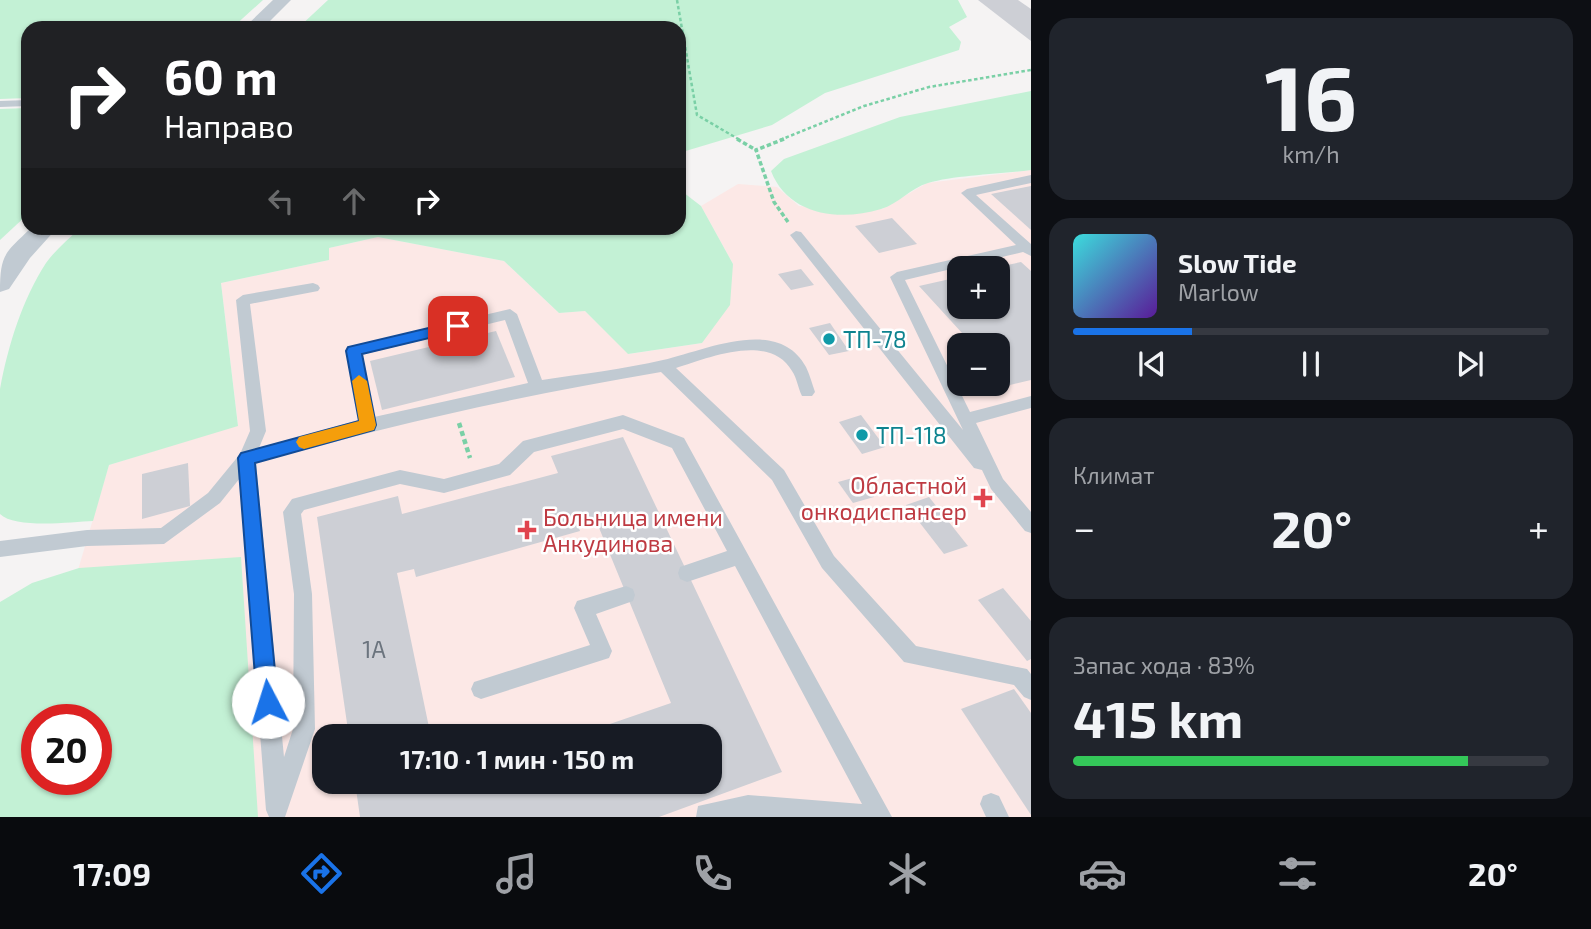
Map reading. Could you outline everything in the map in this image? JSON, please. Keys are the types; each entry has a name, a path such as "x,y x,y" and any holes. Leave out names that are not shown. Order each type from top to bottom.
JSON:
{"street":[{"path":"260,21 283,0"},
{"path":"0,283 21,252 38,235"}],"lane":[{"path":"0,104 21,103"},
{"path":"1028,249 967,193 1031,179"},
{"path":"796,235 1031,525"},
{"path":"997,484 897,277 1028,249"},
{"path":"0,549 87,538 164,536 214,498 247,458 258,431 243,300 313,288"},
{"path":"368,425 353,351 510,314 537,387"},
{"path":"247,458 368,425 537,387 664,366 741,344 766,344 785,353 804,375 807,392"},
{"path":"664,366 778,475 828,562 911,654 1020,676 1031,690"},
{"path":"967,419 1031,402"},
{"path":"277,813 304,729 303,594 292,512 298,504 400,477 444,486 504,470 529,446 623,422 678,443 881,817"},
{"path":"247,458 277,813"},
{"path":"687,573 739,556"},
{"path":"481,689 602,651 584,608 626,595"},
{"path":"706,814 748,806 881,817"}],"path":[{"path":"677,0 681,21"},
{"path":"686,52 697,115 756,150 774,202 796,235"},
{"path":"756,150 864,106 929,87 1031,69"},
{"path":"453,406 476,477"}],"shaded area":[{"name":"Больница имени Анкудинова","path":"1031,170 1031,817 5,817 21,763 21,795 112,795 112,704 38,704 109,465 238,425 221,283 329,260 329,248 378,237 504,261 559,313 585,311 629,354 702,343 733,264 701,206 738,184 777,187 799,206 882,209 927,183"}],"green space":[{"path":"0,0 263,0 240,21 21,21 21,98 0,99"},
{"path":"328,0 958,0 967,17 949,27 961,42 959,50 825,93 772,125 686,151 686,21 306,21"},
{"path":"1031,91 1031,170 939,180 916,188 887,207 848,215 802,206 779,186 771,171 784,159 900,117"},
{"path":"21,108 21,220 0,240 0,109"},
{"path":"686,194 701,206 733,264 730,305 702,343 628,354 585,311 559,313 504,261 378,237 329,248 329,260 221,283 238,426 109,465 93,521 18,522 0,514 0,389 7,356 23,308 37,277 58,249 73,235 686,235"},
{"path":"241,557 258,817 0,817 0,602 32,583 79,568"}],"building":[{"path":"978,0 1018,0 1031,9 1031,41"},
{"path":"1031,186 1031,230 991,194"},
{"path":"892,218 917,244 879,253 855,226"},
{"path":"1021,262 1031,271 1031,380 1010,385 1010,333 962,333 949,319 1010,319 1010,264"},
{"path":"801,269 814,285 791,290 778,274"},
{"path":"947,280 947,317 919,286"},
{"name":"ТП-78","path":"830,323 849,351 829,355 809,328"},
{"path":"496,331 515,377 382,410 370,361"},
{"name":"ТП-118","path":"861,415 885,447 862,454 839,422"},
{"path":"623,437 782,772 722,794 722,724 610,724 671,703 595,518 577,523 580,531 416,577 414,569 397,573 428,724 347,724 317,517 398,496 402,514 558,473 551,456"},
{"path":"188,463 190,506 142,519 142,474"},
{"path":"860,476 874,497 853,503 838,482"},
{"path":"929,497 968,546 944,554 906,505"},
{"path":"1003,588 1031,621 1031,659 1027,661 978,600"},
{"path":"1014,689 1031,713 1031,815 961,709"},
{"path":"357,794 722,794 659,817 360,817"}],"slow traffic":[{"path":"304,442 368,425 359,381"}],"place":[{"name":"ТП-78","path":"829,339"},
{"name":"ТП-118","path":"862,435"},
{"name":"Областной онкодиспансер","path":"983,498"},
{"name":"Больница имени Анкудинова","path":"527,530"}],"route":[{"path":"268,702 247,458 368,425 353,351 458,326"}]}
